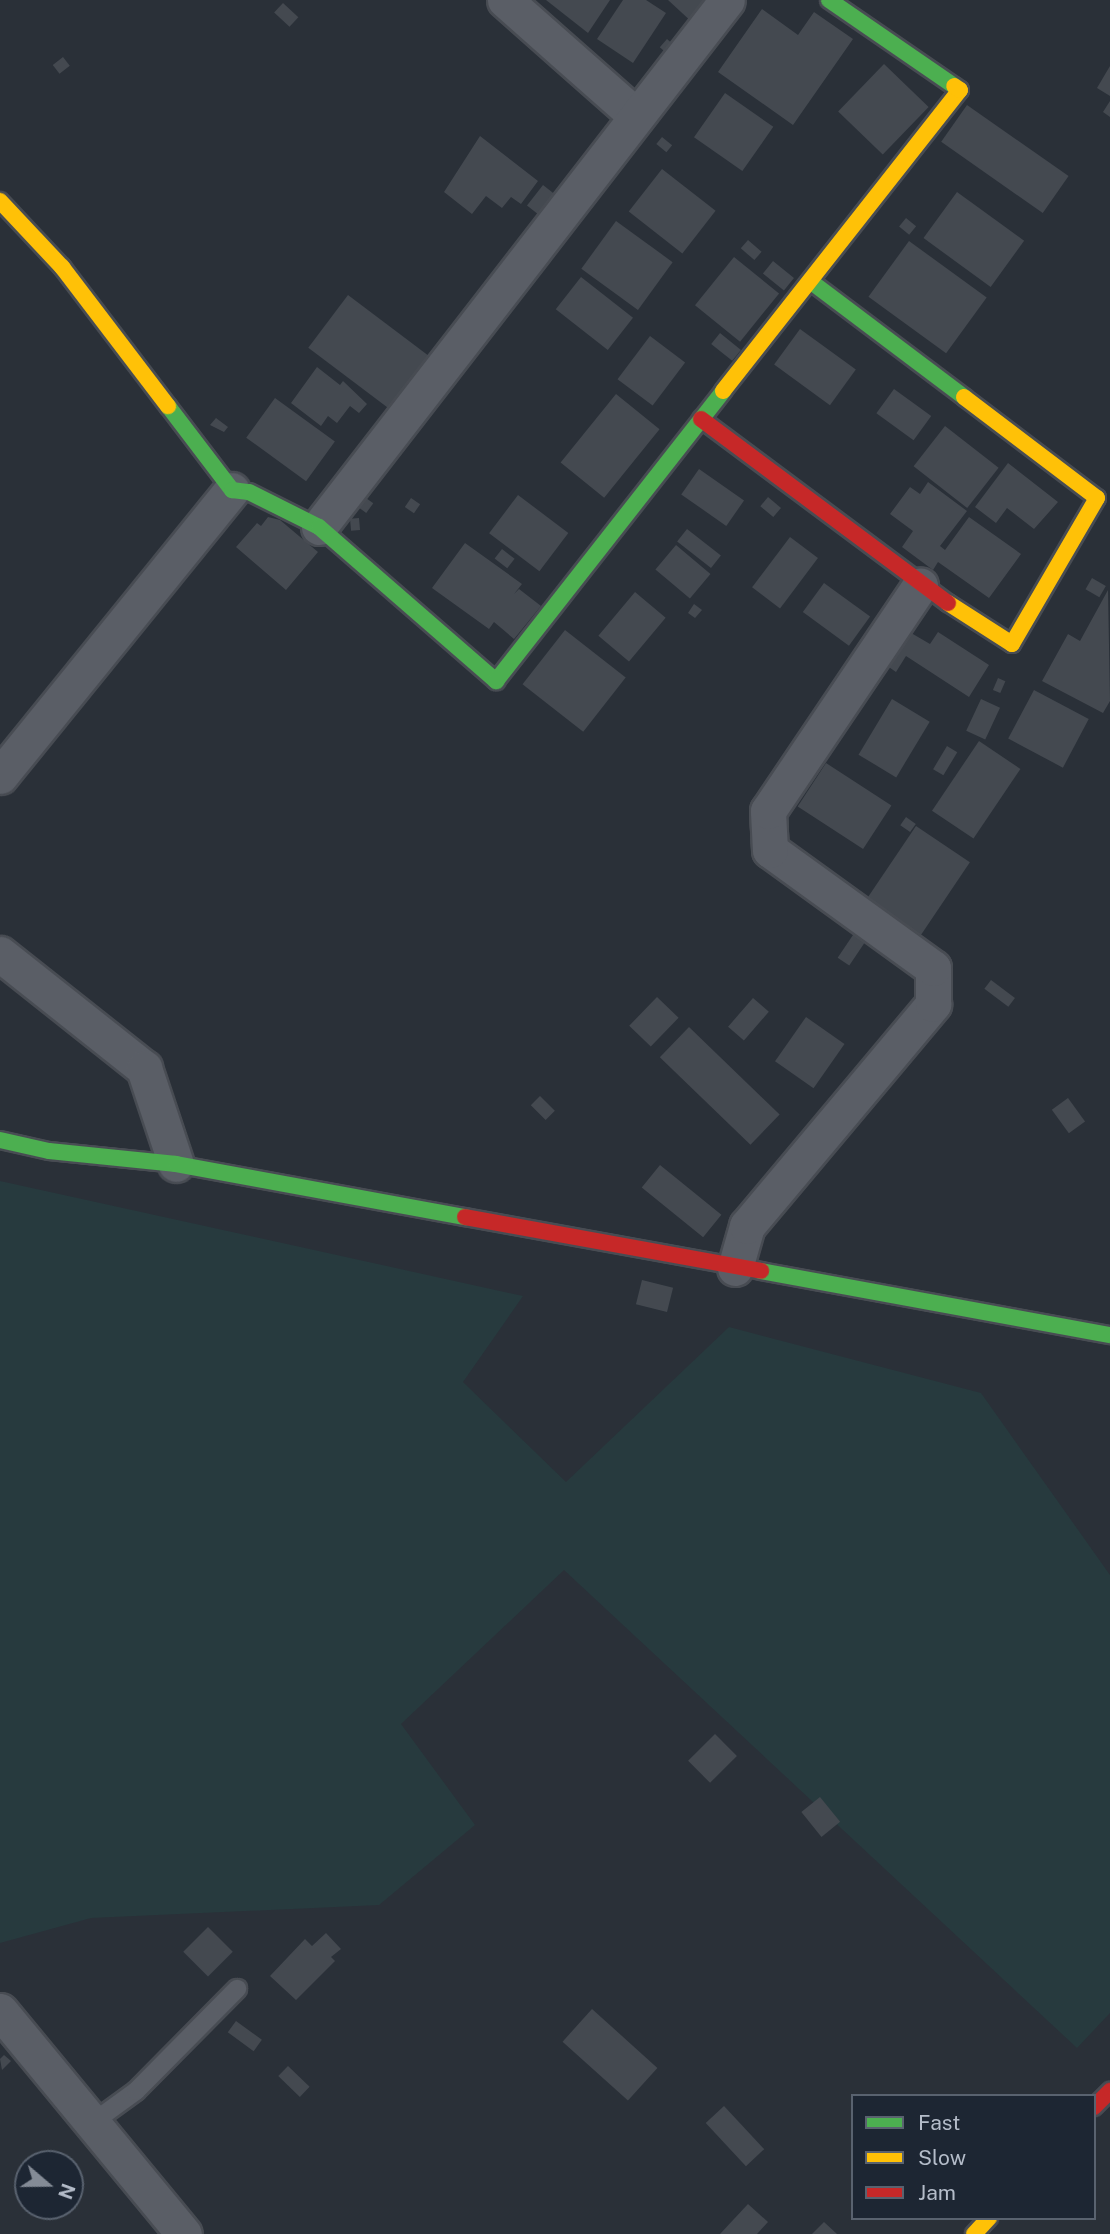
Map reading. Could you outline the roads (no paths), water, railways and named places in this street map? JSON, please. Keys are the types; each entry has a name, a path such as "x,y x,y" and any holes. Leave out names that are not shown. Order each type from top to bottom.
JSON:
{"street":[{"path":"505,0 636,116"},
{"path":"319,527 727,0"},
{"path":"0,201 62,267 232,490 249,492 319,527 496,681 960,90 829,0"},
{"path":"701,419 920,586 1012,644 1097,498 810,281"},
{"path":"0,776 232,490"},
{"path":"736,1268 747,1226 933,1004 933,968 770,850 768,811 920,586"},
{"path":"0,954 144,1068 176,1164"},
{"path":"0,1140 49,1152 176,1164 1110,1335"},
{"path":"0,2011 184,2234"},
{"path":"1096,2105 1110,2091"},
{"path":"974,2234 987,2220"}],"lane":[{"path":"92,2123 136,2091 236,1989"}]}
